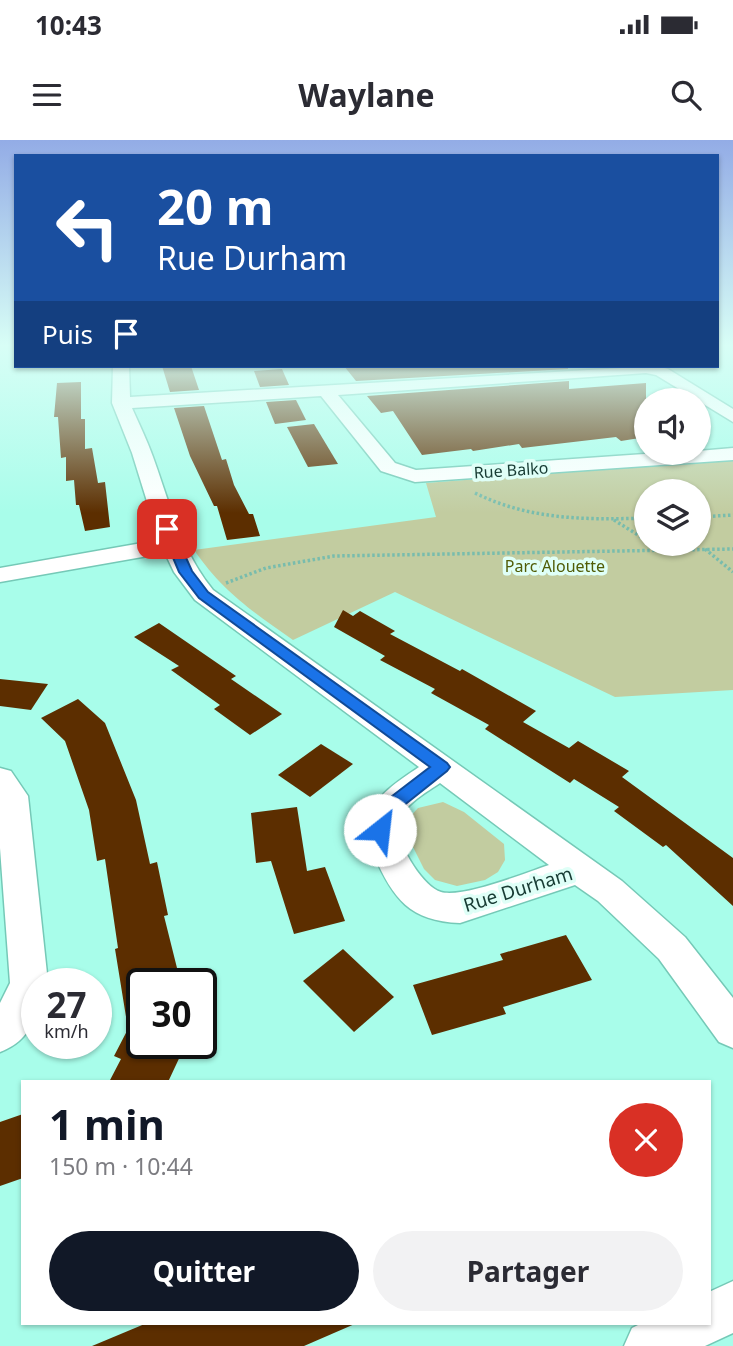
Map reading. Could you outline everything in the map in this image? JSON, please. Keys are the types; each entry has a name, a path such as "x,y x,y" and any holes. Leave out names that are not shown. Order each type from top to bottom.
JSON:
{"street":[{"path":"121,403 167,400"},
{"name":"Rue Balko","path":"334,400 388,467 415,476 733,454"},
{"path":"707,400 733,417"},
{"name":"Rue Durham","path":"121,403 142,453 172,545 186,572 204,595 610,891 672,948 733,1029"},
{"path":"0,575 172,545"},
{"name":"Rue Durham","path":"442,767 392,804 381,820 380,830 408,889 417,898 446,909 460,908 581,869"},
{"path":"0,779 12,796 29,983 23,1003 12,1021 0,1033"},
{"path":"711,1317 733,1306"},
{"path":"650,1346 694,1325"}],"path":[{"path":"452,475 467,488 493,503 568,520 634,518"},
{"path":"711,516 733,515"},
{"path":"613,519 634,532"},
{"path":"711,549 733,548"},
{"path":"204,595 249,571 334,556 634,551"},
{"path":"711,554 733,572"}],"green space":[{"name":"Parc Alouette","path":"733,459 733,690 615,697 395,592 293,640 227,589 194,550 436,517 426,483 656,465 711,465 711,461"},
{"path":"443,802 464,812 504,844 505,860 498,872 485,880 457,886 435,880 424,869 407,835 408,819 418,808"}],"building":[{"path":"55,400 81,400 81,419 85,419 85,449 92,448 98,483 105,482 110,527 85,531 79,505 76,505 74,480 66,481 66,457 61,458 58,417 54,417"},
{"path":"296,400 306,420 275,424 266,402"},
{"path":"371,400 634,400 634,439 621,441 616,437 522,448 519,444 422,455 393,411 381,413"},
{"path":"204,406 222,460 226,459 234,485 249,514 253,514 260,536 227,540 217,506 214,506 190,456 174,408"},
{"path":"314,424 338,464 308,467 287,427"},
{"path":"343,610 353,616 360,611 395,631 390,634 460,671 462,669 536,711 523,722 569,748 578,741 629,771 622,777 733,858 733,906 666,845 663,847 614,811 619,807 574,779 570,783 485,729 489,725 431,693 435,689 380,660 385,656 334,627"},
{"path":"159,623 236,676 231,679 282,714 250,735 214,709 220,705 171,670 179,666 134,637"},
{"path":"0,679 48,684 31,710 0,706"},
{"path":"78,699 105,723 136,800 150,864 157,862 168,915 164,916 177,968 126,968 126,1017 105,859 97,861 89,810 65,741 41,718"},
{"path":"321,744 353,764 310,797 278,775"},
{"path":"297,807 307,871 325,867 345,921 294,934 271,861 256,863 251,813"},
{"path":"566,935 592,980 503,1007 506,1014 432,1035 413,985 503,960 500,954"},
{"path":"343,949 394,997 354,1032 303,981"},
{"path":"126,1033 126,1059 179,1059 169,1080 110,1080 121,1059 114,1056"},
{"path":"21,1115 21,1179 0,1186 0,1122"},
{"path":"142,1325 352,1325 304,1346 92,1346"}],"route":[{"path":"167,529 186,572 204,595 219,608 442,767 385,811 380,830"}]}
